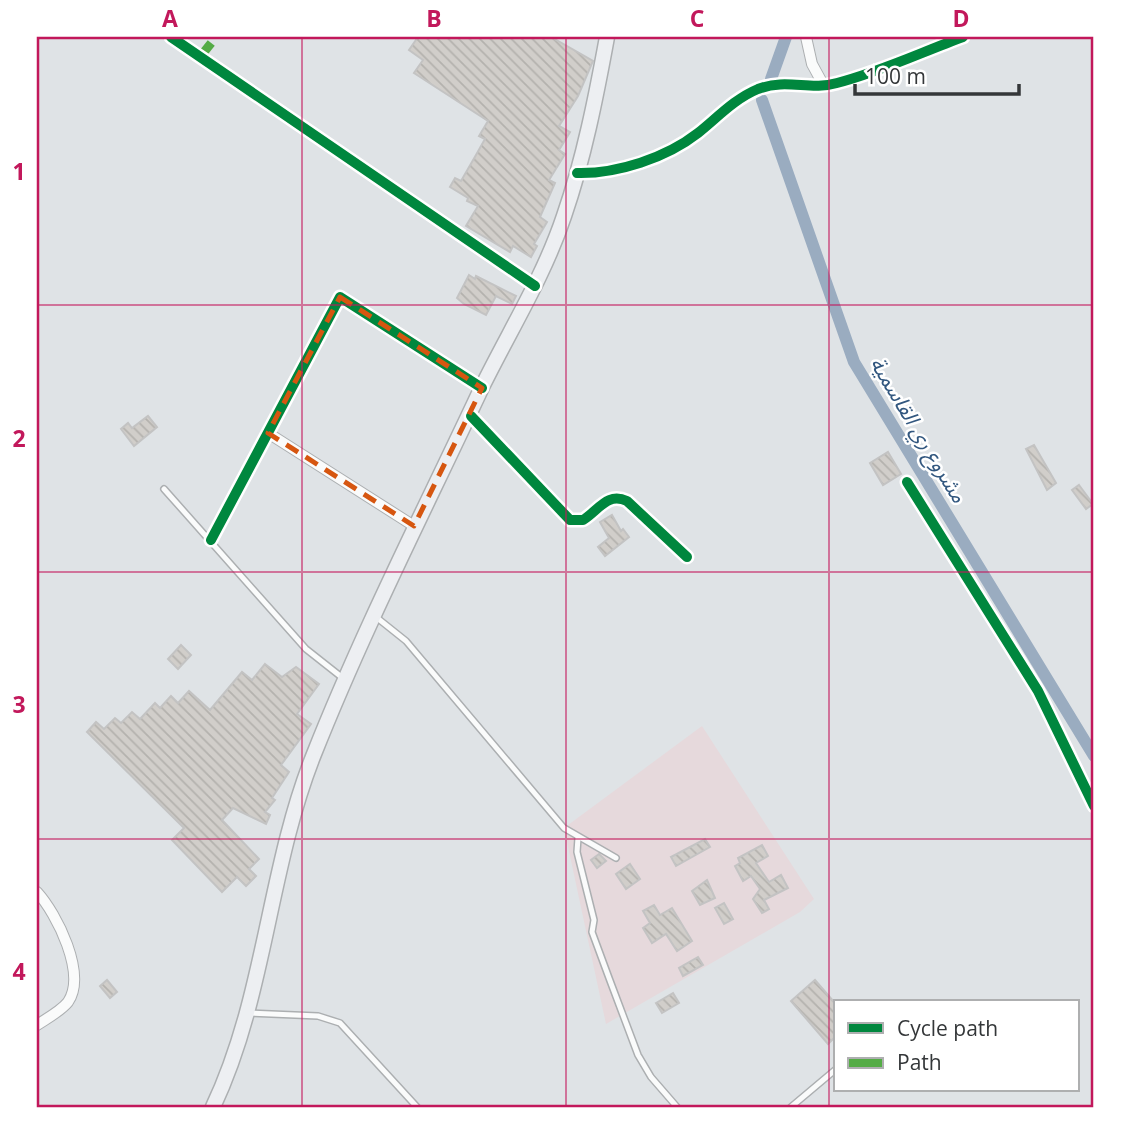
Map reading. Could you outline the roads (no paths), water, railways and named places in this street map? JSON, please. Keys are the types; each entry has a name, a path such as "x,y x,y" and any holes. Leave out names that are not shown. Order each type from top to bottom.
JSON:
{"main road":[{"path":"213,1107 230,1070 249,1013 296,805 372,615 555,241 577,173 607,37"}],"street":[{"path":"171,37 535,286"},
{"path":"806,37 812,64 824,86"},
{"path":"577,173 612,171 678,146 720,113 757,90 784,82 824,86 963,37"},
{"path":"211,540 340,297 482,388"},
{"path":"471,416 570,520 583,520 617,496 627,501 687,557"},
{"path":"268,433 414,526"},
{"path":"907,482 1038,691 1094,806"},
{"path":"37,892 64,937 73,960 74,984 68,1002 37,1025"}],"lane":[{"path":"164,489 306,649 345,680"},
{"path":"372,615 385,622 406,641 564,828 616,858"},
{"path":"578,838 577,852 594,920 592,932 638,1055 651,1077 677,1107"},
{"path":"249,1013 318,1016 340,1023 417,1107"},
{"path":"791,1107 834,1071"}],"waterway":[{"name":"مشروع ري القاسمية","path":"771,79 786,37"},
{"name":"مشروع ري القاسمية","path":"762,100 854,362 1094,756"}]}
